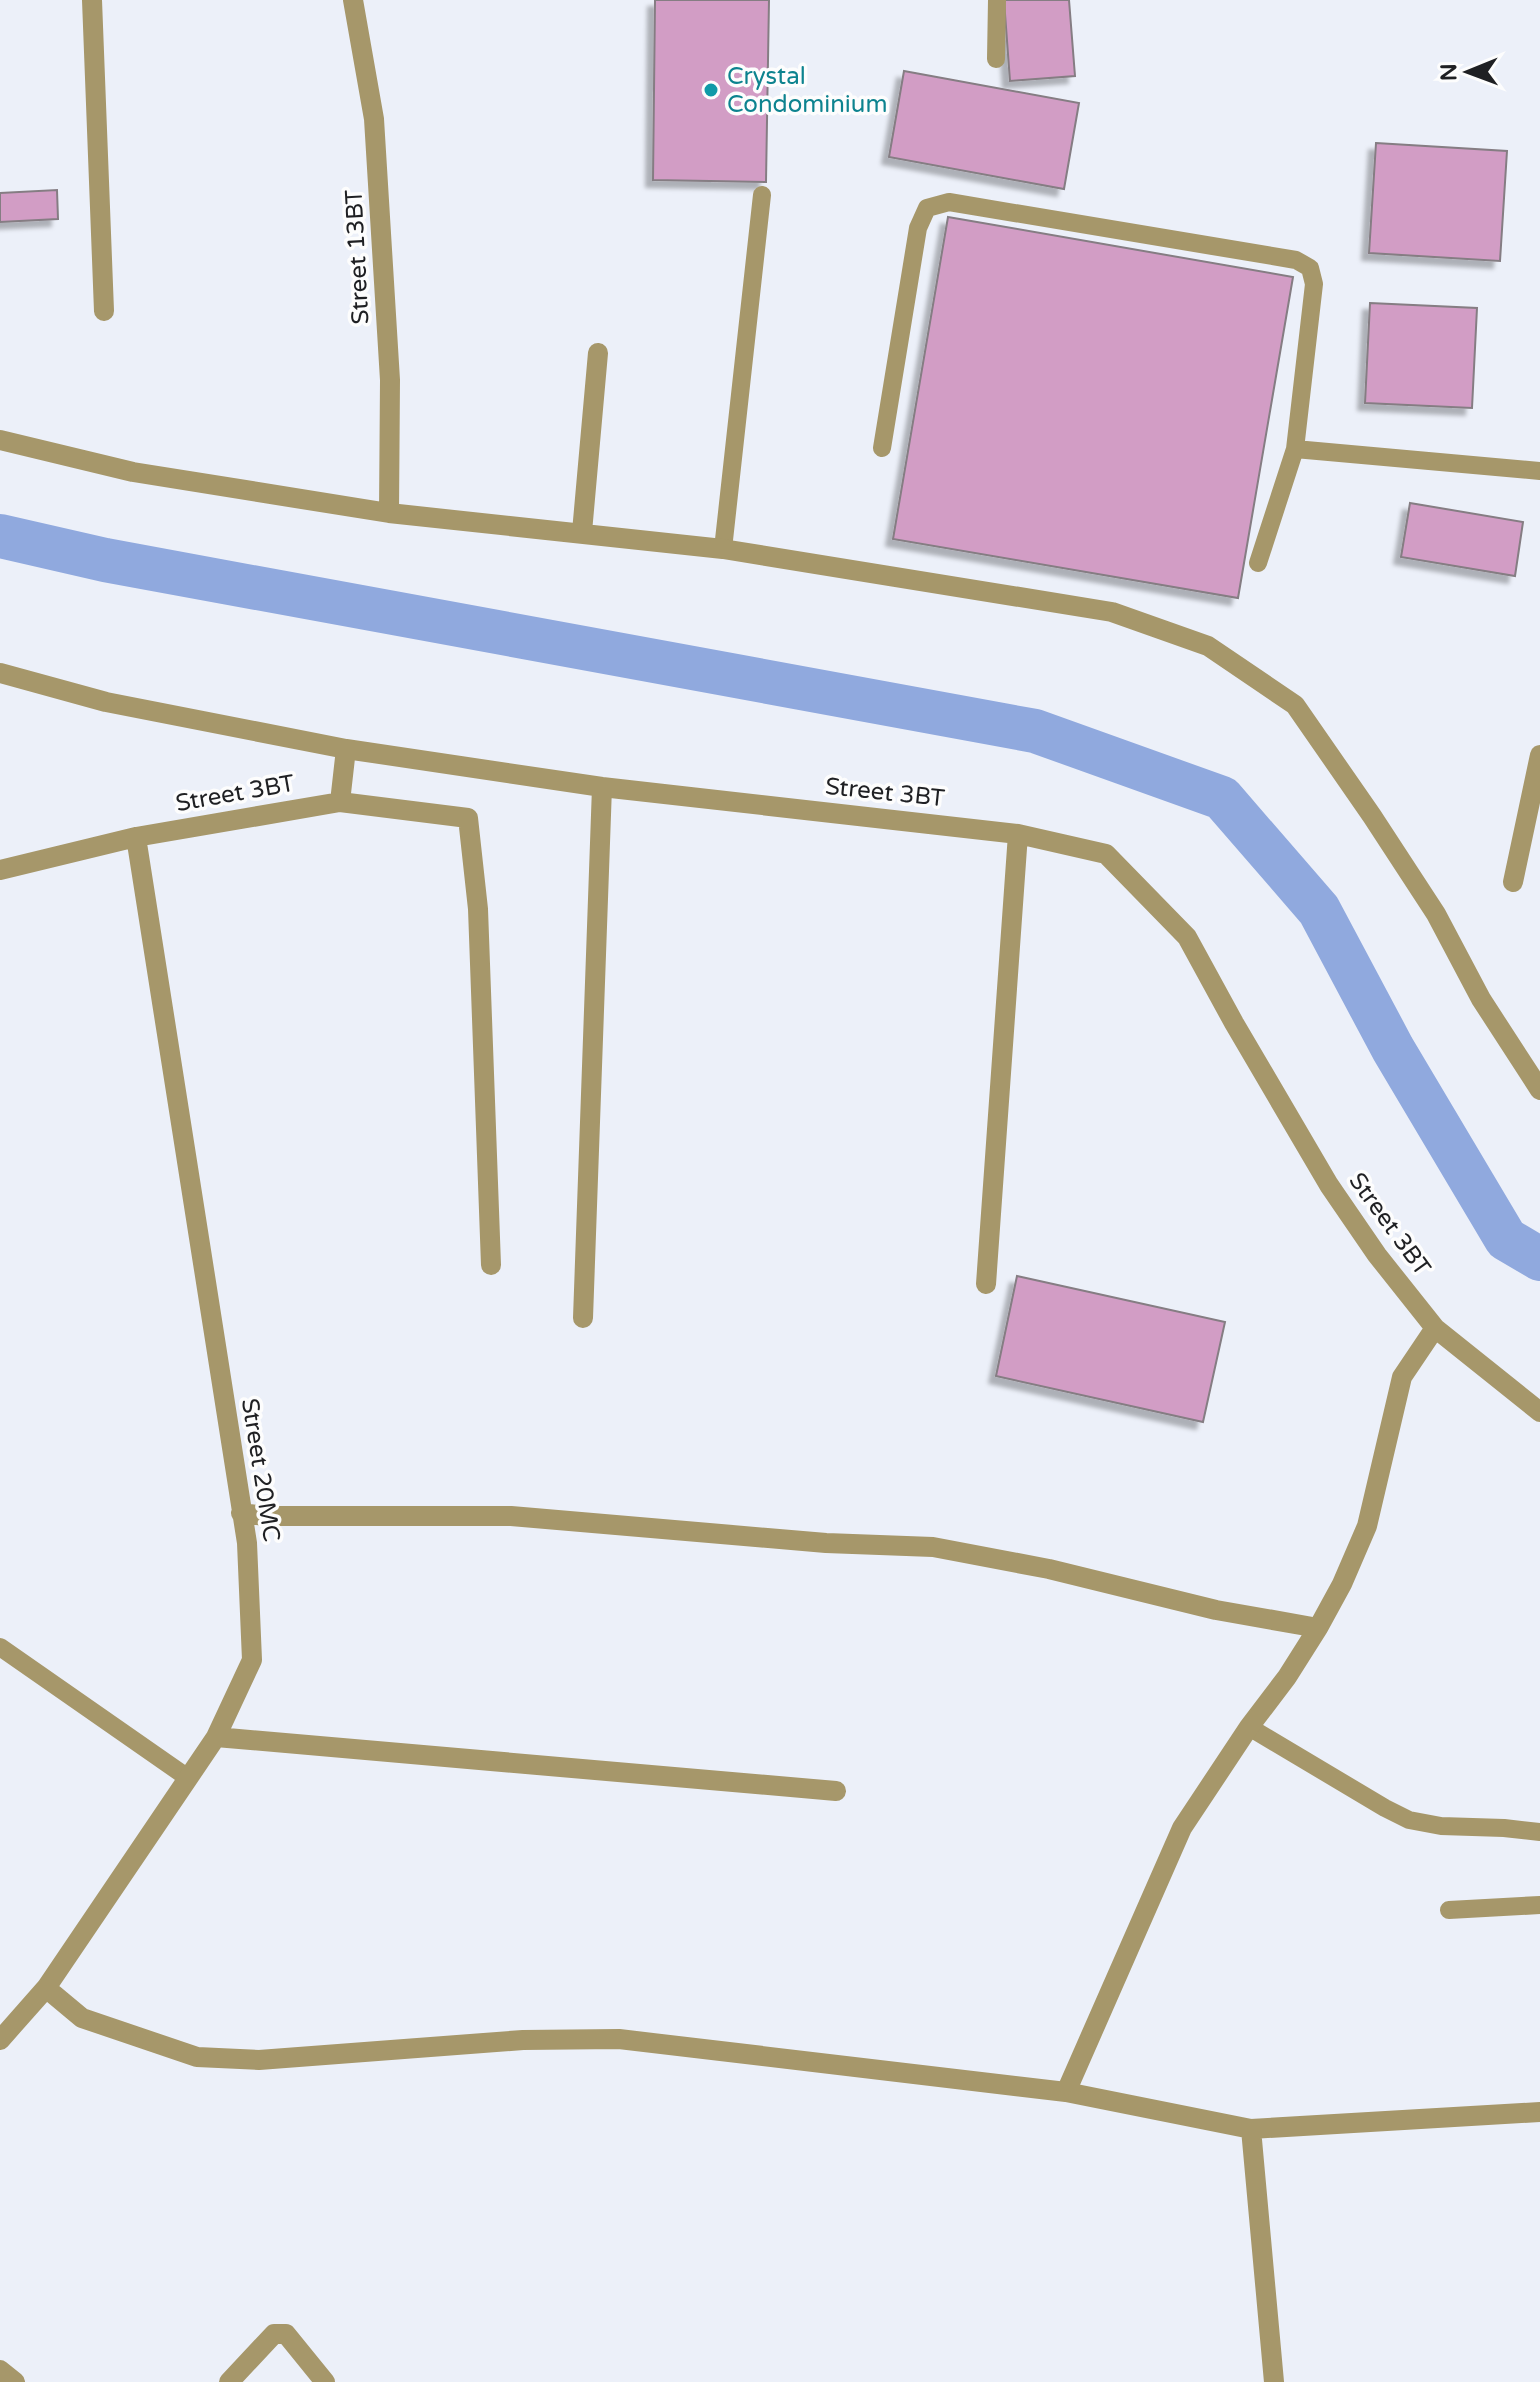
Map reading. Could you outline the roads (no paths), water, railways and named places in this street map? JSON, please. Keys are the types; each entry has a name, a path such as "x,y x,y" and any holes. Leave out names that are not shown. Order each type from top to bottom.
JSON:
{"street":[{"path":"92,0 104,311"},
{"name":"Street 13BT","path":"353,0 374,119 390,380 389,513"},
{"path":"582,532 598,353"},
{"path":"0,440 133,472 389,513 723,549 1112,612 1208,646 1295,705 1436,914 1481,999 1540,1090"},
{"name":"Street 3BT","path":"0,673 106,702 346,749 602,787 1018,834 1106,854 1187,937 1329,1185 1377,1255 1435,1328 1540,1412"},
{"path":"340,802 346,749"},
{"path":"1513,882 1540,755"},
{"path":"583,1318 602,787"},
{"name":"Street 3BT","path":"0,870 136,837 340,802 468,818 478,909 491,1265"},
{"path":"986,1284 1018,834"},
{"name":"Street 20MC","path":"0,2040 46,1988 216,1737 252,1660 247,1543 136,837"},
{"path":"1066,2092 1182,1828 1249,1727 1287,1677 1342,1584 1367,1526 1402,1377 1435,1328"},
{"path":"241,1513 265,1516 511,1516 826,1543 933,1547 1049,1569 1216,1610 1318,1628"},
{"path":"216,1737 836,1791"},
{"path":"46,1988 82,2018 197,2057 259,2060 523,2040 619,2039 1066,2092 1251,2129 1540,2112"},
{"path":"1251,2129 1274,2382"},
{"path":"229,2382 274,2334 286,2334 325,2382"},
{"path":"0,2370 15,2382"}],"lane":[{"path":"996,59 997,0"},
{"path":"723,549 762,195"},
{"path":"882,448 918,228 927,208 949,202 1296,260 1310,268 1314,284 1295,449 1258,563"},
{"path":"1295,449 1540,471"},
{"path":"0,1647 188,1778"},
{"path":"1249,1727 1409,1820 1441,1826 1540,1832"},
{"path":"1449,1910 1540,1905"}],"waterway":[{"path":"0,536 105,560 1035,731 1222,798 1319,910 1393,1049 1506,1239 1540,1259"}],"place":[{"name":"Crystal Condominium","path":"711,90"}]}
